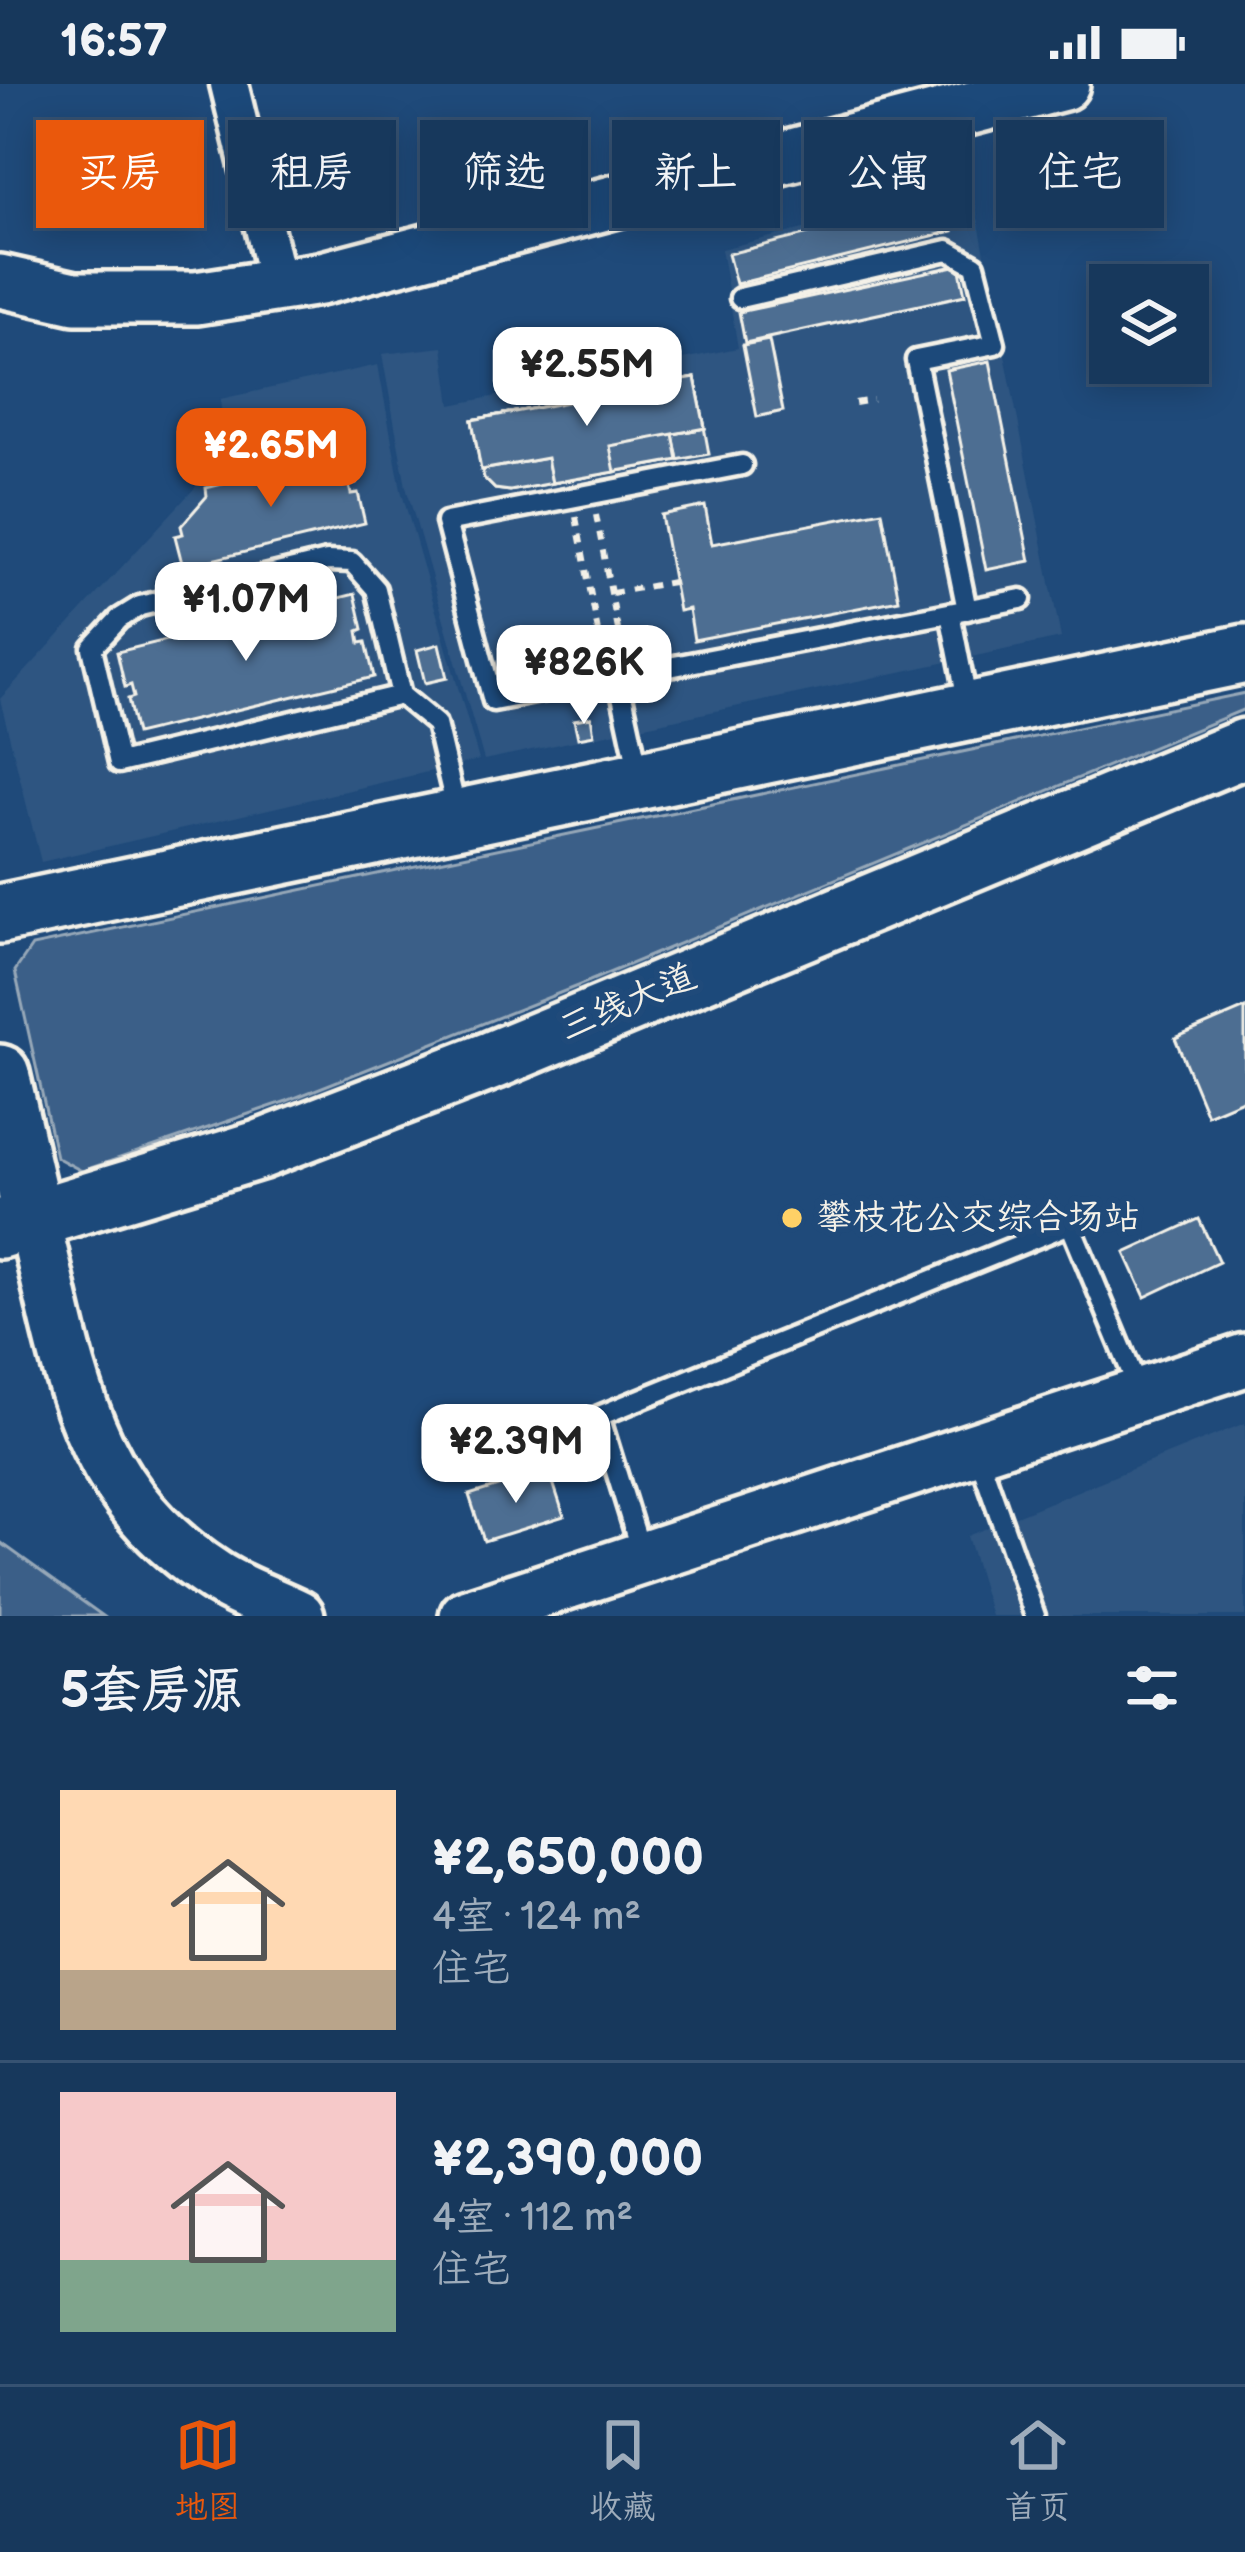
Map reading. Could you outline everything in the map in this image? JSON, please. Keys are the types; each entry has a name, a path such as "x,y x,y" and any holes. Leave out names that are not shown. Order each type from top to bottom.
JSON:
{"main road":[{"path":"0,914 1243,655"},
{"name":"三线大道","path":"17,1226 260,1150 472,1068 1245,748"},
{"path":"0,1074 17,1226"}],"street":[{"path":"229,84 278,285"},
{"path":"0,281 75,298 196,298 278,285 1063,84"},
{"path":"17,1226 85,1428 136,1510 216,1577 298,1616"},
{"path":"477,1614 1245,1360"}],"lane":[{"path":"740,298 948,250 976,266 995,344 916,360 959,611 969,710"},
{"path":"742,465 446,522 493,701 1021,599"},
{"path":"401,695 119,763 92,648 119,619 140,606 340,560 363,568 376,589 401,695 436,724 458,817"},
{"path":"617,677 640,778"},
{"path":"643,1558 599,1417 1070,1224 1141,1394"},
{"path":"976,1449 1035,1616"}],"path":[{"path":"855,403 873,400"},
{"path":"582,496 611,593 617,677"},
{"path":"582,496 617,677"},
{"path":"204,562 219,627"},
{"path":"611,593 673,582"}],"shaded area":[{"path":"972,188 1061,638 484,760 406,487 382,354 443,347 451,405 738,348 721,249 807,228 972,228"},
{"path":"378,365 401,490 479,760 41,862 0,699 226,454 220,399"},
{"path":"1245,693 1245,709 580,985 287,1101 82,1171 56,1157 15,971 32,946"},
{"path":"1245,1423 1245,1616 991,1616 967,1536"},
{"path":"0,1542 103,1616 0,1616"}],"building":[{"path":"833,228 953,231 736,284 728,254"},
{"path":"959,265 965,295 745,343 739,312"},
{"path":"769,340 783,411 757,417 743,345"},
{"path":"990,361 1030,561 986,570 946,370"},
{"path":"695,378 709,454 510,491 495,489 484,478 472,420"},
{"path":"695,378 705,428 673,434 678,460 510,491 495,489 484,478 472,420"},
{"path":"695,378 705,428 673,434 678,460 552,483 547,458 481,470 472,420"},
{"path":"695,378 705,428 610,446 615,472 552,483 547,458 481,470 472,420"},
{"path":"348,453 356,484 349,486 351,494 358,493 365,523 183,567 175,536 183,534 181,526 207,496 206,488"},
{"path":"705,506 712,544 882,511 899,600 694,640 689,609 679,611 661,515"},
{"path":"355,594 363,629 358,631 360,643 366,642 374,677 136,734 128,699 134,697 131,685 125,687 117,652"},
{"path":"439,644 447,678 425,683 417,650"},
{"path":"591,717 594,735 578,738 574,720"},
{"path":"1245,1008 1245,1099 1207,1115 1175,1038"},
{"path":"1199,1219 1219,1262 1145,1297 1125,1253"},
{"path":"549,1470 564,1516 484,1541 469,1495"}],"place":[{"name":"攀枝花公交综合场站","path":"792,1218"}]}
